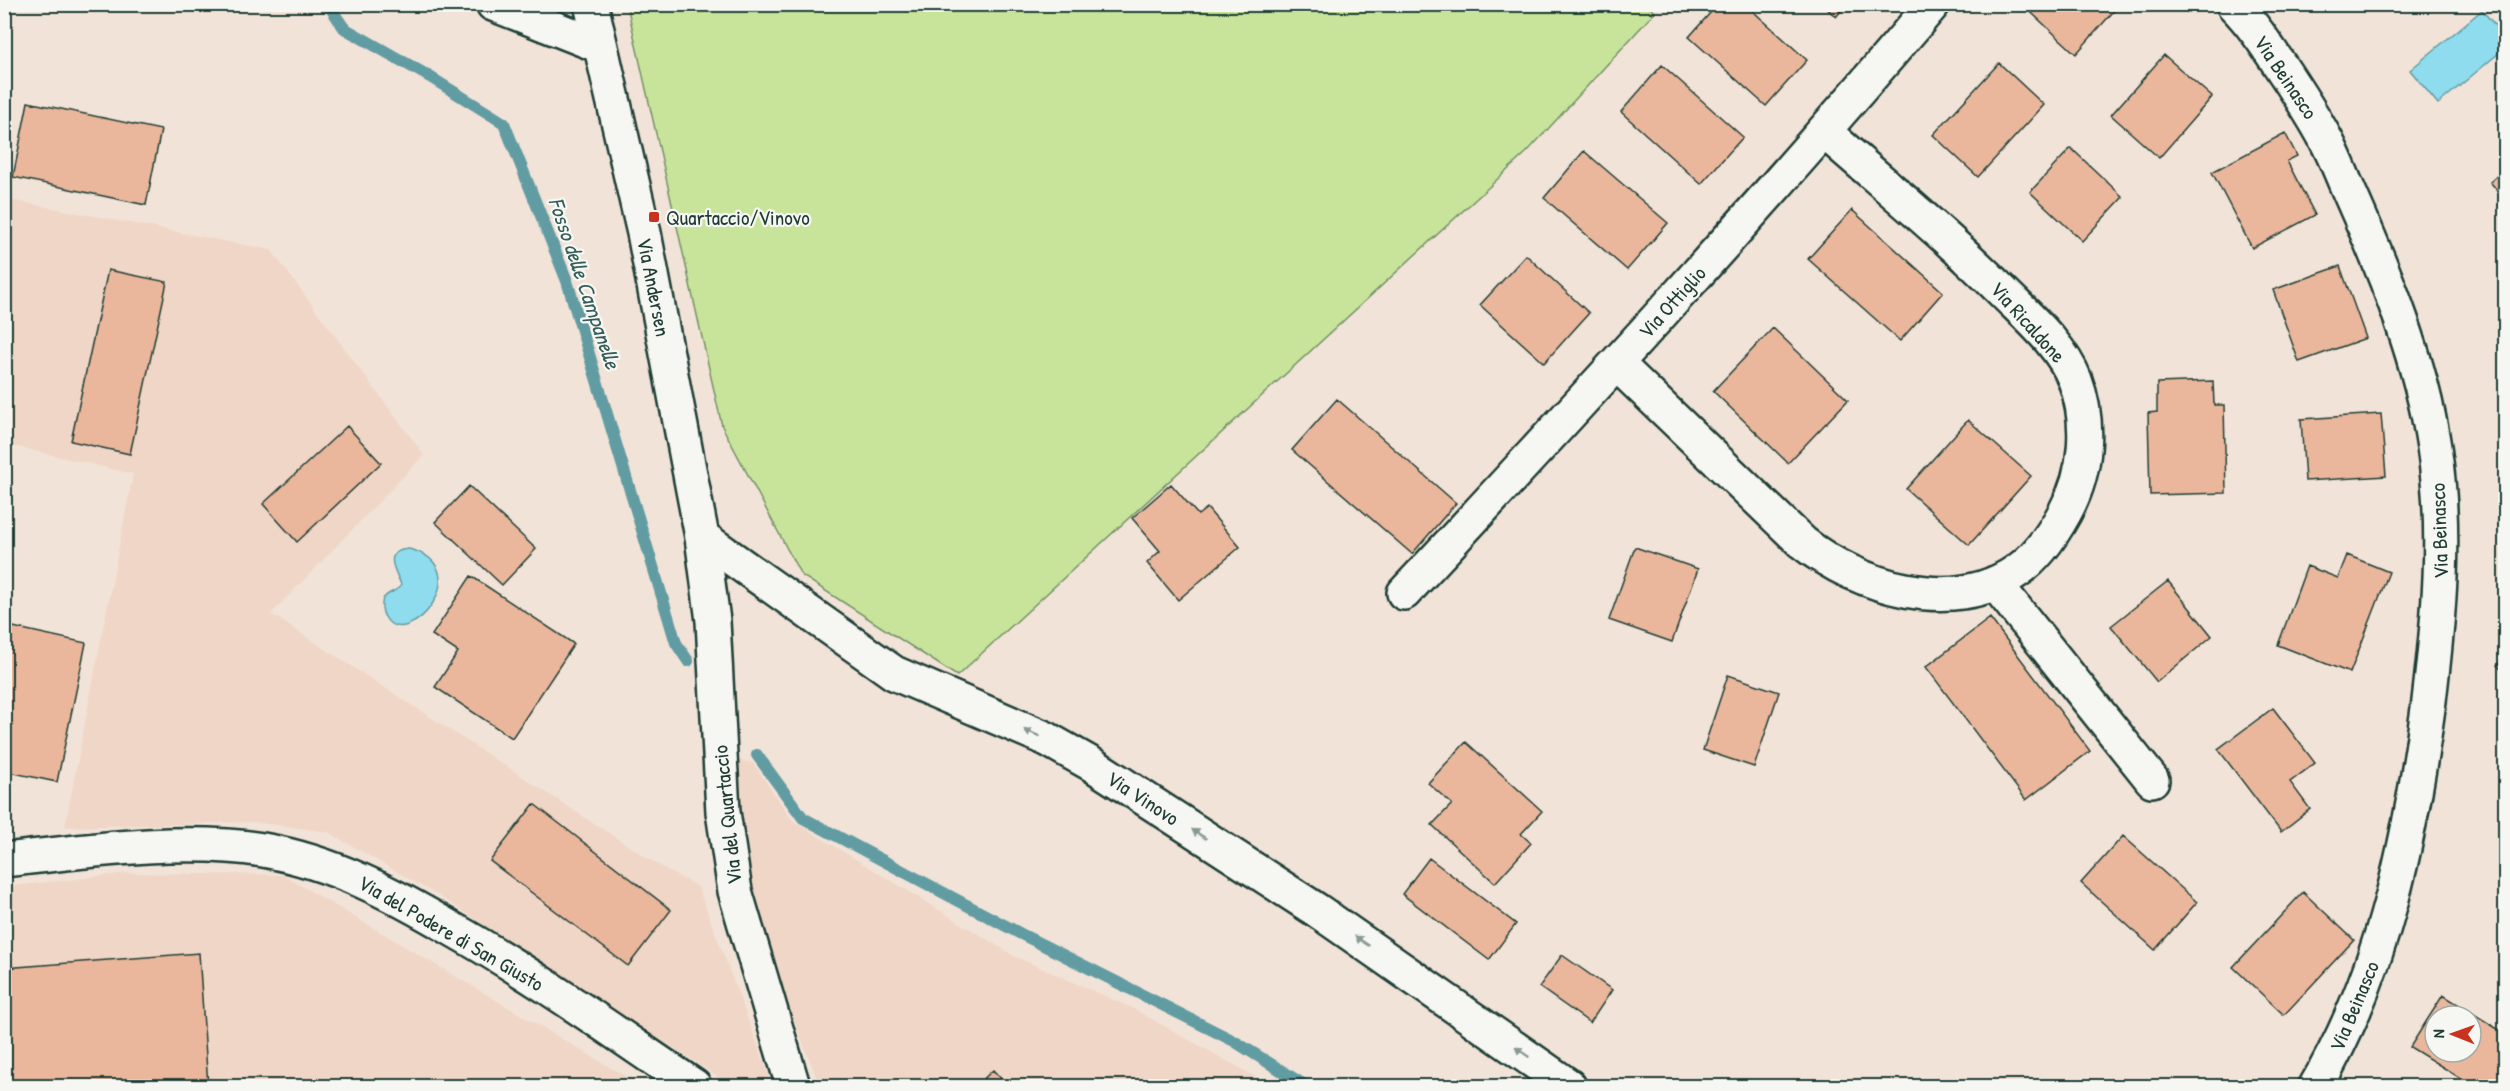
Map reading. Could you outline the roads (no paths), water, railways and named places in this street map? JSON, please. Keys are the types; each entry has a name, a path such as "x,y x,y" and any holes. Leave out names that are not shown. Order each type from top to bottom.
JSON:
{"street":[{"path":"493,4 600,46"},
{"name":"Via Andersen","path":"591,4 644,233 702,537"},
{"name":"Via Ottiglio","path":"1404,593 1617,364 1825,132 1932,4"},
{"name":"Via Beinasco","path":"2234,4 2301,97 2326,140 2358,211 2418,375 2434,448 2440,516 2441,583 2436,647 2422,754 2401,865 2385,927 2362,993 2332,1059 2316,1086"},
{"name":"Via Ricaldone","path":"1617,364 1787,528 1816,553 1835,565 1885,584 1930,594 1950,593 1995,583 2019,570 2041,549 2057,527 2071,501 2083,469 2085,445 2080,402 2067,363 2037,326 1969,258 1825,132"},
{"name":"Via del Quartaccio","path":"702,537 713,621 720,781 729,861 737,900 793,1086"},
{"name":"Via Vinovo","path":"702,537 894,673 1047,739 1093,765 1318,911 1569,1086"},
{"path":"1995,583 2152,780"},
{"name":"Via del Podere di San Giusto","path":"4,860 102,849 209,846 261,850 302,858 336,869 363,880 497,954 694,1086"}],"water":[{"path":"2482,10 2505,37 2505,48 2438,104 2410,70"},
{"path":"409,549 430,559 439,573 439,588 432,604 421,617 408,625 395,626 385,617 382,601 401,585 393,563 395,554"}],"waterway":[{"name":"Fosso delle Campanelle","path":"328,4 344,28 504,123 567,281 676,643 688,661"},
{"path":"757,755 803,818 1021,934 1234,1041 1306,1086"}],"place":[{"name":"Quartaccio/Vinovo","path":"654,217"}]}
